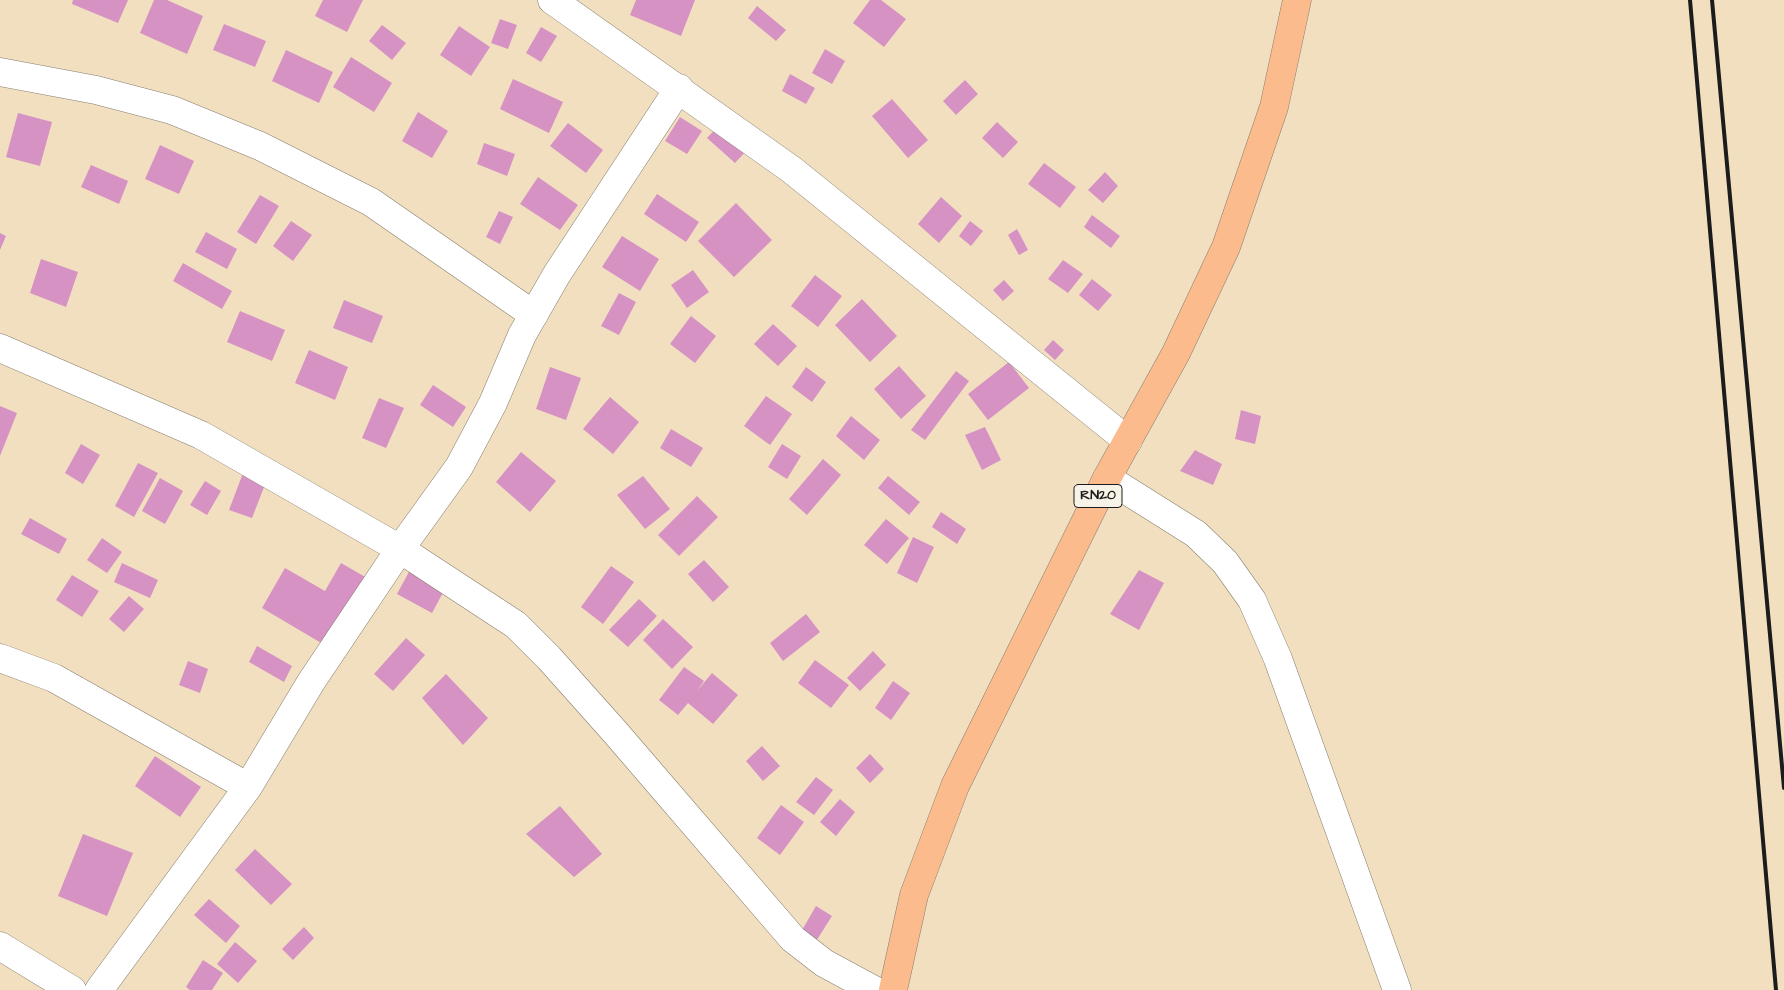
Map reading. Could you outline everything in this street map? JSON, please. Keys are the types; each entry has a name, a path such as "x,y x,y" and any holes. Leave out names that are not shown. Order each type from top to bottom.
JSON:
{"main road":[{"name":"RN20","path":"892,990 914,895 955,786 1107,478 1176,353 1226,247 1274,108 1297,0"}],"street":[{"path":"552,0 679,88 792,170 1128,441"},
{"path":"0,72 96,90 172,110 260,146 371,202 534,315"},
{"path":"99,990 248,787 311,682 400,549 459,467 493,403 522,335 557,274 679,88"},
{"path":"0,348 201,435 400,549 516,625 549,658 615,732 794,939 824,963 874,990"},
{"path":"1107,478 1196,534 1226,562 1252,600 1278,659 1396,990"},
{"path":"0,658 54,678 248,787"},
{"path":"0,946 72,990"}],"building":[{"path":"73,0 128,0 118,23 72,4"},
{"path":"154,0 167,0 203,16 187,54 140,33"},
{"path":"323,0 363,0 347,32 315,16"},
{"path":"636,0 695,0 681,36 630,15"},
{"path":"870,0 881,0 906,19 884,47 853,23"},
{"path":"757,6 786,30 776,41 748,18"},
{"path":"500,19 517,25 508,49 491,43"},
{"path":"224,24 266,41 255,67 213,50"},
{"path":"382,25 406,43 392,60 369,41"},
{"path":"459,26 490,47 471,76 440,55"},
{"path":"541,27 557,36 541,62 526,53"},
{"path":"825,49 845,61 832,84 812,73"},
{"path":"286,50 333,72 319,103 272,81"},
{"path":"351,57 392,83 374,112 333,87"},
{"path":"790,74 815,88 806,104 782,91"},
{"path":"513,79 563,102 549,133 500,109"},
{"path":"965,80 978,94 956,115 943,101"},
{"path":"892,99 928,140 908,158 872,116"},
{"path":"418,112 448,131 432,158 402,141"},
{"path":"18,113 52,122 40,166 6,157"},
{"path":"680,117 702,131 687,154 665,141"},
{"path":"997,122 1018,142 1003,158 982,138"},
{"path":"568,123 603,150 586,173 550,146"},
{"path":"719,125 747,150 735,163 707,138"},
{"path":"484,143 515,154 507,176 477,164"},
{"path":"160,145 194,161 179,194 145,179"},
{"path":"1044,163 1076,187 1060,208 1028,184"},
{"path":"91,165 128,181 119,204 81,187"},
{"path":"1105,172 1118,186 1103,203 1088,190"},
{"path":"538,177 578,205 560,230 520,204"},
{"path":"657,194 699,222 686,242 644,214"},
{"path":"260,195 279,206 256,244 237,232"},
{"path":"941,197 962,216 939,243 918,224"},
{"path":"736,203 772,240 734,277 698,241"},
{"path":"499,211 513,217 500,244 486,237"},
{"path":"1092,215 1120,236 1111,248 1084,227"},
{"path":"291,221 312,235 293,261 273,246"},
{"path":"970,221 983,231 971,246 959,236"},
{"path":"1017,229 1028,250 1019,255 1008,235"},
{"path":"206,232 237,249 227,269 195,252"},
{"path":"0,233 6,236 0,250"},
{"path":"622,236 659,259 640,291 602,267"},
{"path":"41,259 78,272 66,307 30,293"},
{"path":"1063,260 1083,274 1068,293 1048,279"},
{"path":"183,263 232,291 222,309 173,281"},
{"path":"693,270 709,292 687,308 671,285"},
{"path":"815,275 842,296 818,327 791,306"},
{"path":"1092,279 1112,295 1098,311 1079,295"},
{"path":"1004,280 1014,291 1003,301 993,290"},
{"path":"619,293 636,302 619,335 601,326"},
{"path":"862,299 897,336 870,362 835,325"},
{"path":"344,300 383,316 372,343 333,328"},
{"path":"240,311 285,330 272,361 227,342"},
{"path":"691,316 716,336 695,363 670,344"},
{"path":"773,324 797,346 778,366 754,344"},
{"path":"1053,340 1064,350 1055,360 1044,350"},
{"path":"309,350 348,367 335,400 295,383"},
{"path":"1009,362 1029,388 988,420 968,394"},
{"path":"899,366 926,396 901,419 874,389"},
{"path":"550,367 581,378 566,420 536,409"},
{"path":"806,367 826,382 812,402 792,387"},
{"path":"956,371 969,381 925,440 911,430"},
{"path":"433,385 466,407 453,427 420,405"},
{"path":"766,396 792,414 770,445 744,426"},
{"path":"610,397 639,422 613,454 583,429"},
{"path":"379,398 404,408 386,448 362,438"},
{"path":"0,406 17,413 0,456"},
{"path":"1241,410 1261,416 1255,444 1235,439"},
{"path":"851,416 880,440 864,460 836,436"},
{"path":"985,427 1001,460 982,470 965,435"},
{"path":"671,429 703,448 691,467 660,448"},
{"path":"81,444 100,455 83,484 65,473"},
{"path":"782,444 801,456 787,479 768,467"},
{"path":"1195,450 1222,464 1213,485 1180,471"},
{"path":"521,452 556,481 530,512 496,482"},
{"path":"823,459 841,475 807,515 789,499"},
{"path":"138,463 158,473 134,517 115,506"},
{"path":"243,473 266,482 252,518 229,510"},
{"path":"643,476 670,509 645,529 617,495"},
{"path":"888,476 920,502 909,515 878,488"},
{"path":"160,478 183,491 165,524 142,511"},
{"path":"205,481 221,491 207,515 190,505"},
{"path":"697,496 718,517 679,556 658,535"},
{"path":"941,512 966,529 957,544 932,527"},
{"path":"30,518 67,539 59,554 21,534"},
{"path":"886,519 909,538 887,564 864,545"},
{"path":"913,537 934,547 917,583 897,573"},
{"path":"102,538 122,552 107,573 87,560"},
{"path":"704,560 729,587 713,602 688,574"},
{"path":"122,563 158,580 150,598 114,582"},
{"path":"341,563 367,578 328,647 262,608 285,568 325,591"},
{"path":"611,566 634,582 603,624 581,607"},
{"path":"411,568 446,587 432,613 397,594"},
{"path":"1139,570 1164,583 1139,630 1110,614"},
{"path":"72,575 99,591 82,617 56,600"},
{"path":"129,596 144,609 124,632 109,619"},
{"path":"639,599 657,616 628,647 609,630"},
{"path":"806,614 820,632 783,661 770,643"},
{"path":"663,619 693,647 672,669 643,640"},
{"path":"406,638 425,655 393,691 374,674"},
{"path":"257,646 292,666 284,682 249,662"},
{"path":"873,651 886,665 860,691 847,678"},
{"path":"815,660 849,685 831,708 798,683"},
{"path":"188,661 208,669 200,693 179,685"},
{"path":"684,667 704,681 697,691 712,673 738,695 713,724 688,703 678,715 659,700"},
{"path":"446,674 488,718 463,745 422,698"},
{"path":"893,681 910,693 891,720 875,708"},
{"path":"762,746 780,766 763,781 746,761"},
{"path":"870,754 884,769 870,783 856,768"},
{"path":"155,756 201,787 180,817 135,786"},
{"path":"816,777 833,790 814,815 796,802"},
{"path":"840,799 855,812 836,836 820,822"},
{"path":"781,805 804,822 780,855 757,838"},
{"path":"560,806 602,854 574,877 526,834"},
{"path":"83,834 133,853 107,916 58,896"},
{"path":"255,849 292,884 271,905 235,870"},
{"path":"209,899 240,926 226,943 194,915"},
{"path":"816,906 832,916 813,946 798,937"},
{"path":"304,927 314,938 293,960 282,949"},
{"path":"235,942 257,961 238,983 217,964"},
{"path":"203,960 223,973 212,990 190,990 186,987"}],"railway":[{"path":"1690,0 1776,990"},
{"path":"1712,0 1784,788"}]}
